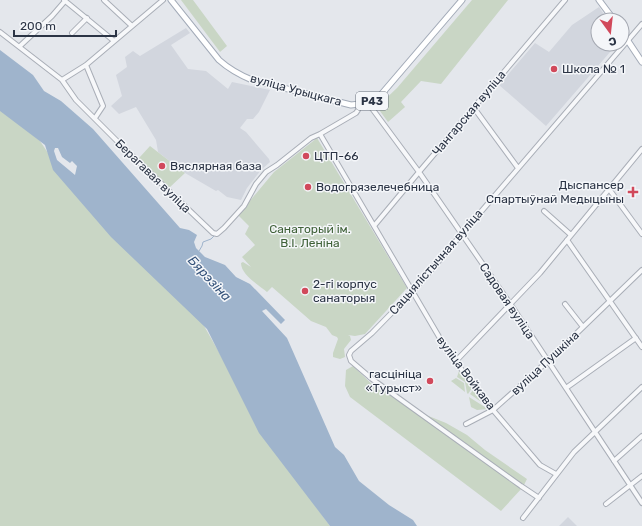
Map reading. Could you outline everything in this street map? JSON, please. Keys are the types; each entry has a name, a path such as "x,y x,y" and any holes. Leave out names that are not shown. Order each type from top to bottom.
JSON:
{"main road":[{"name":"вуліца Урыцкага","path":"171,0 219,60 241,75 252,80 351,105 368,103 386,91 462,0"},
{"path":"599,0 608,12"},
{"path":"630,43 642,62"}],"street":[{"path":"20,46 52,16 65,0 114,41"},
{"path":"104,0 132,26"},
{"path":"62,80 86,65 163,0"},
{"name":"Чангарская вуліца","path":"374,226 565,0"},
{"path":"72,33 88,18"},
{"name":"Сацыялістычная вуліца","path":"630,38 642,24"},
{"name":"Берагавая вуліца","path":"0,32 62,80 76,100 213,233"},
{"name":"Сацыялістычная вуліца","path":"539,498 372,379 351,361 351,351 372,333 413,291 618,52"},
{"path":"86,65 103,106 95,118"},
{"name":"Садовая вуліца","path":"368,103 419,172 548,361 642,503"},
{"name":"вуліца Урыцкага","path":"213,233 216,234 224,228 244,206 256,184 266,172 311,138 356,113 358,110 358,105"},
{"path":"474,108 518,168"},
{"name":"вуліца Войкава","path":"320,134 441,341 455,362 493,410 540,464 556,474"},
{"path":"455,362 540,273 642,149"},
{"path":"609,189 642,234"},
{"path":"544,211 571,235"},
{"path":"567,240 642,347"},
{"name":"вуліца Пушкіна","path":"466,424 493,410 548,361 642,270"},
{"name":"вуліца Пушкіна","path":"565,304 583,327"},
{"path":"566,388 636,338"},
{"path":"523,518 574,452 642,387"},
{"path":"614,461 642,436"},
{"path":"606,504 642,476"}],"shaded area":[{"name":"Школа № 1","path":"599,7 602,12 592,12"},
{"name":"Школа № 1","path":"590,13 590,52 610,52 546,126 499,85 535,43 549,52 572,25"},
{"path":"186,28 190,33 171,45 188,69 206,71 228,89 232,82 270,90 259,112 253,119 247,119 240,128 246,132 270,162 261,170 247,188 241,200 227,197 218,190 216,191 185,173 158,152 156,140 136,107 119,114 111,106 122,96 116,75 127,67 125,57 133,51 140,56"},
{"path":"568,517 577,526 559,526"}],"green space":[{"path":"181,0 193,0 227,46 220,52"},
{"path":"472,0 508,0 441,84 421,81 401,102 405,107 388,122 377,107 397,88"},
{"path":"0,108 40,141 64,177 203,324 272,446 330,526 0,526"},
{"name":"Санаторый ім. В.І. Леніна","path":"317,138 407,288 365,334 355,336 348,335 350,336 351,340 344,349 345,357 340,359 333,357 338,339 337,337 332,335 326,327 311,321 272,287 267,292 255,283 244,272 241,263 243,262 251,267 242,257 255,245 245,234 249,226 238,215 274,172"},
{"name":"Вяслярная база","path":"150,146 185,173 169,188 139,158"},
{"path":"353,366 377,389 390,393 421,413 446,423 467,435 485,450 527,479 523,487 501,511 350,397 345,386 346,370"},
{"path":"459,371 472,388 468,394 465,382 457,377"},
{"path":"456,378 464,383 465,392 451,381"},
{"path":"473,390 486,404 470,394"},
{"path":"469,397 488,409 477,410 471,407"}],"water":[{"name":"Бярэзіна","path":"0,50 33,75 44,91 61,101 93,129 180,228 189,230 197,235 194,242 196,248 205,257 225,265 236,277 250,284 285,320 281,324 266,309 262,311 287,338 335,447 344,455 359,481 389,505 413,520 417,526 330,526 259,433 207,329 111,237 53,170 45,145 0,111","holes":["55,148 58,148 62,157 70,163 72,161 77,166 75,175 57,160 54,151"]}],"waterway":[{"name":"Бярэзіна","path":"199,251 203,242 214,236"}],"place":[{"name":"Школа № 1","path":"554,69"},
{"name":"ЦТП-66","path":"306,156"},
{"name":"Вяслярная база","path":"162,166"},
{"name":"Водогрязелечебница","path":"308,187"},
{"name":"Дыспансер Спартыўнай Медыцыны","path":"633,192"},
{"name":"2-гі корпус санаторыя","path":"305,291"},
{"name":"гасцініца «Турыст»","path":"430,381"}]}
